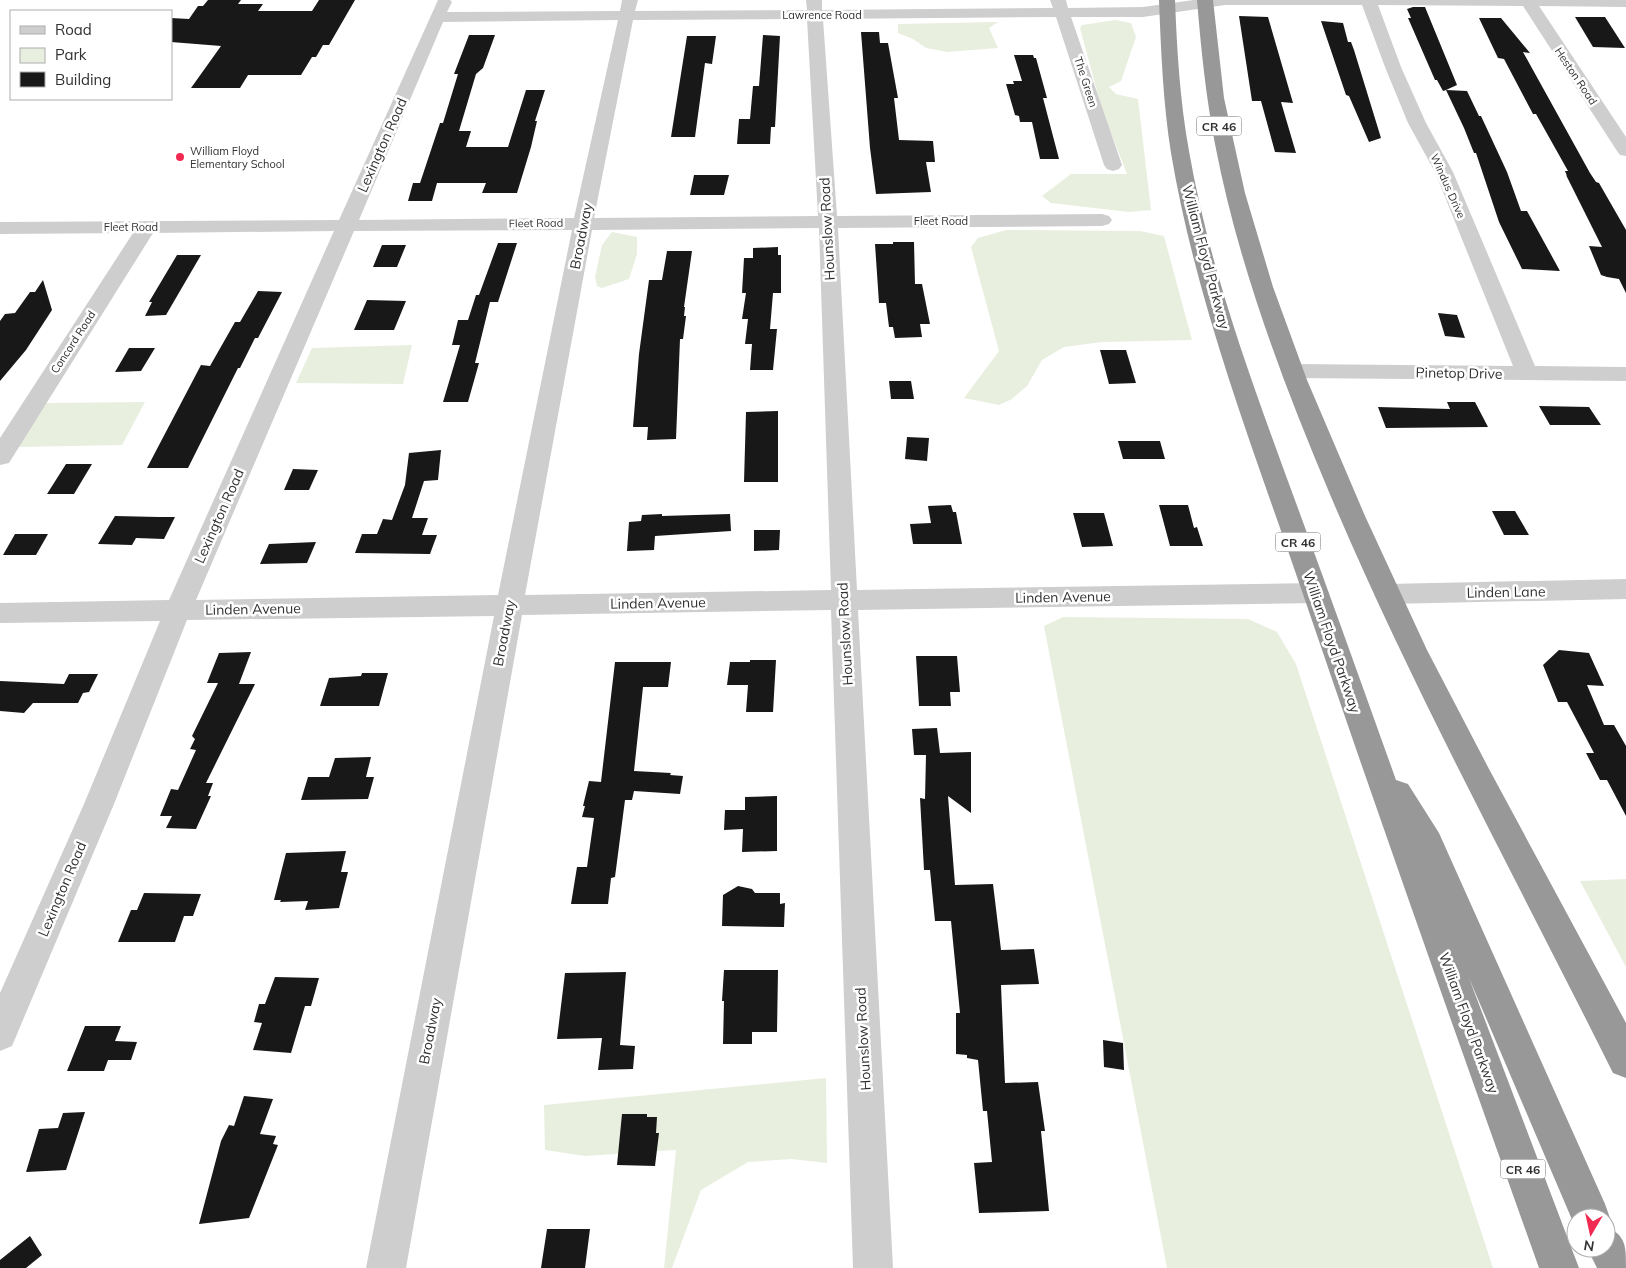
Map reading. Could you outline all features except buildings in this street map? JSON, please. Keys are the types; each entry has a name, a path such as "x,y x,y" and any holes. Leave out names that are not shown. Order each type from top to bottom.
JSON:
{"highway":[{"name":"CR 46","path":"1205,2 1211,78 1229,170 1249,245 1293,371 1336,481 1387,594 1457,738 1626,1060"},
{"name":"William Floyd Parkway","path":"1167,4 1170,77 1186,185 1223,323 1245,392 1371,754 1559,1268"},
{"path":"1371,754 1423,833 1588,1208"}],"street":[{"name":"Lexington Road","path":"0,1034 99,804 178,610 445,0"},
{"name":"Lawrence Road","path":"437,17 629,8 1061,6 1143,12 1167,4 1225,0 1626,2"},
{"name":"Windus Drive","path":"1368,1 1393,67 1417,123 1444,172 1527,373"},
{"name":"Heston Road","path":"1528,1 1626,151"},
{"name":"The Green","path":"1061,6 1113,165"},
{"name":"Hounslow Road","path":"814,7 828,221 873,1268"},
{"name":"Broadway","path":"386,1268 583,223 629,8"},
{"name":"Fleet Road","path":"0,228 1102,220"},
{"name":"Concord Road","path":"0,457 147,227"},
{"name":"Pinetop Drive","path":"1293,371 1626,374"},
{"name":"Linden Lane","path":"1387,594 1626,589"},
{"name":"Linden Avenue","path":"0,613 1316,593"}],"green space":[{"path":"1115,20 1131,23 1136,37 1121,81 1109,87 1116,94 1138,99 1151,210 1129,212 1051,203 1042,196 1071,174 1127,174 1102,110 1080,28 1082,25"},
{"path":"998,22 989,28 998,48 947,52 926,48 913,39 898,33 898,24"},
{"path":"1006,230 1140,231 1164,236 1192,340 1102,342 1064,347 1042,360 1027,386 1012,399 999,405 964,398 999,351 971,247 978,238"},
{"path":"612,232 637,237 637,254 629,279 602,288 597,286 595,277 602,245"},
{"path":"412,345 403,384 296,383 312,348"},
{"path":"145,402 122,445 18,447 45,403"},
{"path":"1063,617 1248,619 1277,632 1296,664 1493,1268 1167,1268 1044,626"},
{"path":"1626,879 1626,967 1580,881"},
{"path":"826,1078 827,1163 791,1159 748,1162 701,1190 672,1268 664,1268 676,1150 585,1156 545,1150 544,1105"}],"place":[{"name":"William Floyd Elementary School","path":"180,157"}]}
